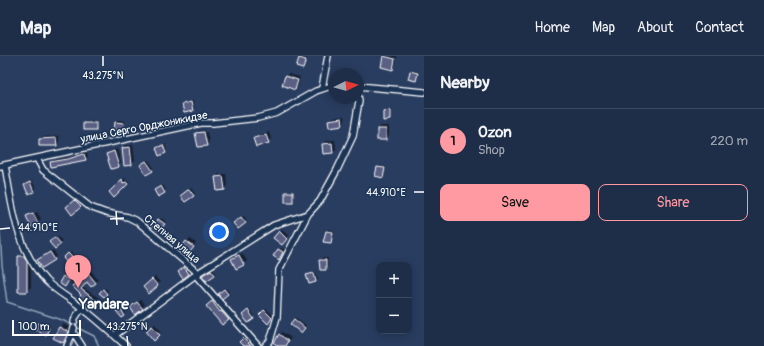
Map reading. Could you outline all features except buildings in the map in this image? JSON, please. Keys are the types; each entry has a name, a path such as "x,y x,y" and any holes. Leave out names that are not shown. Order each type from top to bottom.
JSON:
{"street":[{"path":"322,88 328,56"},
{"name":"улица Серго Орджоникидзе","path":"2,166 201,123 258,118 277,113 322,88 328,86"},
{"path":"364,87 424,92"},
{"path":"265,346 270,341 277,317 279,270 308,214 320,201 337,170 353,136 358,104"},
{"name":"Степная улица","path":"37,158 43,170 90,207 106,213 128,217 138,222 198,273 198,278 258,346"},
{"path":"2,166 16,226 33,264 47,281 115,335 126,346"},
{"path":"115,335 198,273 274,225 308,214"},
{"path":"67,346 74,328 75,318 82,308"},
{"path":"74,328 82,346"}],"waterway":[{"path":"0,231 2,265 7,302 62,320 94,336 99,346"}],"place":[{"name":"Ozon","path":"78,288"}],"district":[{"name":"Yandare","path":"104,304"}]}
